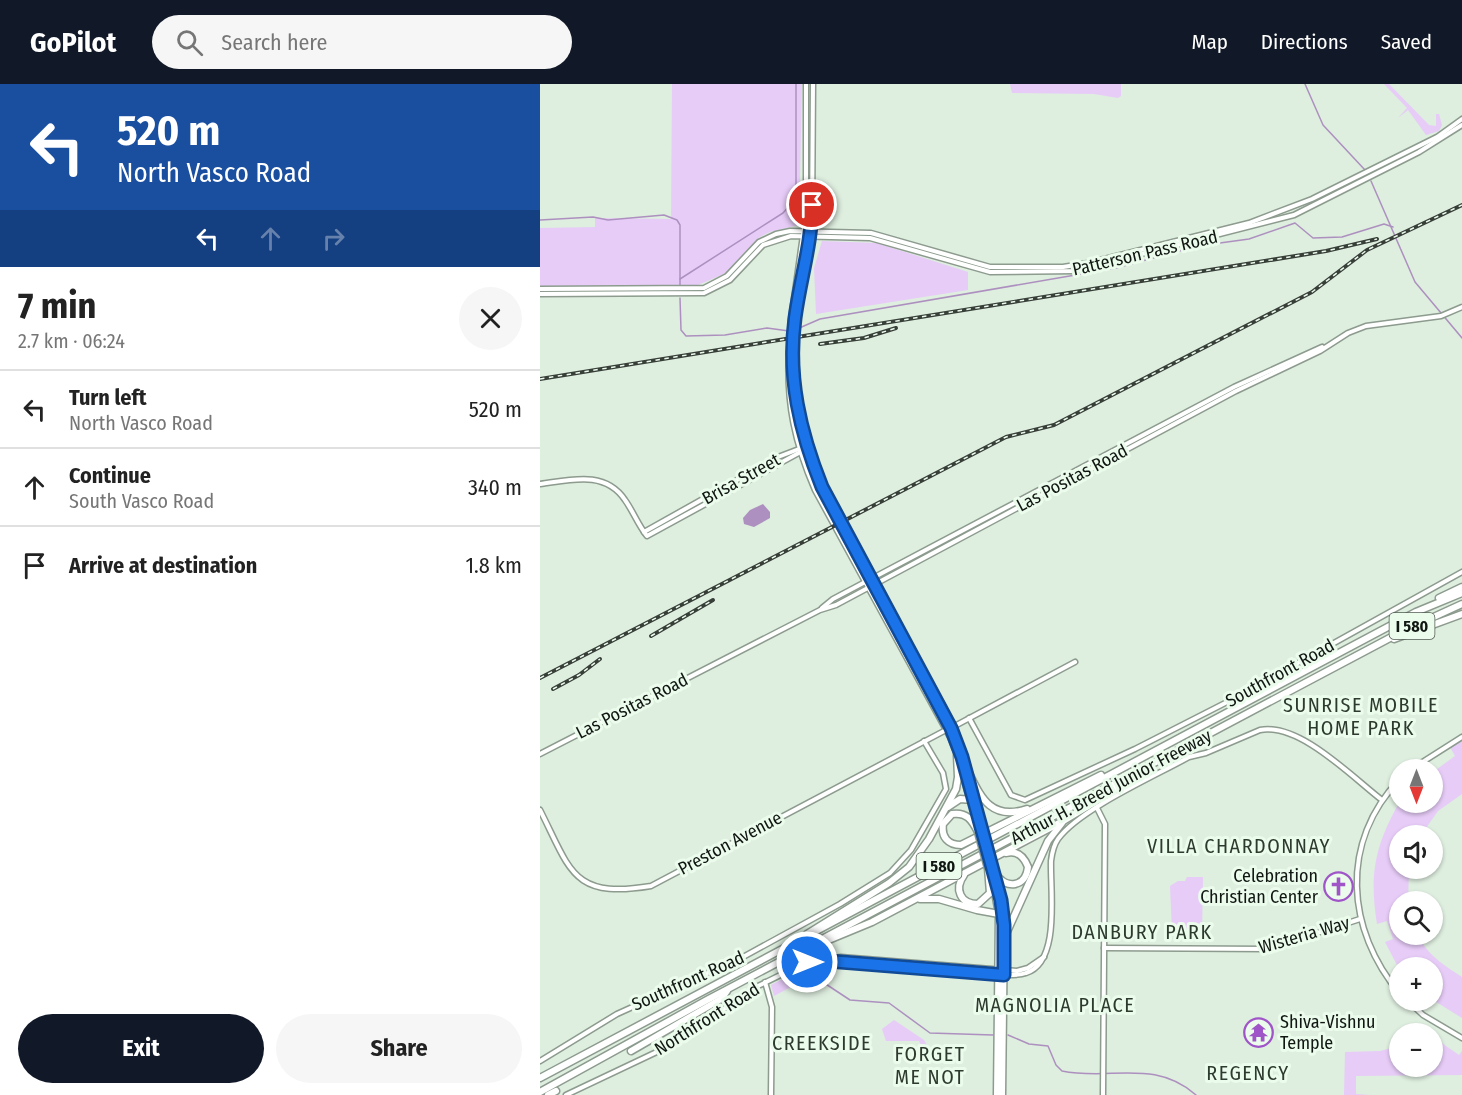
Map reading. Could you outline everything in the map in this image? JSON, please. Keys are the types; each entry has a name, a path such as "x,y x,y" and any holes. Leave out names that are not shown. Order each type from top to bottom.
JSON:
{"highway":[{"path":"1416,612 1422,606 1462,587"},
{"name":"Arthur H. Breed Junior Freeway","path":"540,1078 1416,612 1462,593"},
{"name":"Arthur H. Breed Junior Freeway","path":"540,1092 729,988 1145,770 1427,618 1462,604"},
{"path":"1363,652 1462,614"},
{"path":"802,939 812,929 862,901 902,873 921,852 957,785 957,755"},
{"path":"963,762 977,793 988,803 1014,811 1039,805"},
{"path":"980,831 972,820 963,814 952,814 943,824 943,835 949,843 961,845 1108,771 1119,769"},
{"path":"819,942 834,939 908,903 1065,820 1136,779 1145,770"},
{"path":"940,819 955,801 971,799 1003,914 1004,947"},
{"path":"997,1095 1001,972 1004,947 1011,919 1048,841 1065,820"},
{"path":"990,867 1000,880 1008,885 1017,884 1025,878 1028,867 1023,857 1015,852 1000,854"},
{"path":"966,872 960,881 960,896 964,901 978,904 983,902 990,893 990,867"},
{"path":"990,867 999,914 1002,1095"},
{"path":"908,903 933,898 999,914"},
{"path":"631,1051 721,999 729,988"},
{"path":"548,1095 556,1091"}],"main road":[{"path":"806,84 803,234 790,352 789,399 798,449 814,490 946,730 957,755 971,799"},
{"path":"793,320 810,234 813,84"},
{"name":"Patterson Pass Road","path":"810,234 875,239 984,271 1065,272 1283,219 1316,205 1437,137 1462,119"},
{"name":"Patterson Pass Road","path":"1371,173 1448,135 1462,125"},
{"name":"Patterson Pass Road","path":"540,289 704,288 727,276 764,239 781,233 871,233 985,266 1071,266 1249,223 1363,178"},
{"name":"Patterson Pass Road","path":"540,294 704,293 730,280 756,251 768,243 784,237 803,234"},
{"name":"Las Positas Road","path":"873,582 967,535 1236,391 1366,326 1436,317 1462,307"},
{"name":"Las Positas Road","path":"540,754 866,586 979,522 1234,387 1315,348 1323,347"},
{"path":"790,352 795,397 807,449 822,487 951,728 963,762 971,799"},
{"name":"Brisa Street","path":"645,534 798,449 807,449"},
{"name":"Brisa Street","path":"645,534 807,449"},
{"path":"540,484 583,479 609,483 626,501 645,534"},
{"path":"967,535 980,525 979,522"},
{"name":"Southfront Road","path":"969,718 1011,795 1025,800 1135,749 1235,698 1462,572"},
{"path":"951,728 1075,662"},
{"path":"936,712 946,726 951,728"},
{"path":"948,722 962,722"},
{"name":"Northfront Road","path":"566,1095 663,1049 765,982 800,964 841,957 1028,973 1045,956 1050,941 1052,850 1065,832 1097,808 1189,757 1269,728 1288,732 1301,739 1382,800"},
{"path":"946,730 953,734"},
{"name":"Preston Avenue","path":"540,810 571,870 585,884 596,887 651,886 946,730"},
{"path":"1427,759 1462,737"},
{"name":"Southfront Road","path":"540,1061 617,1014 735,961 840,904 890,873 911,850 946,789 943,773 924,741"},
{"path":"1389,792 1382,800 1368,828 1359,859 1356,884 1360,919 1368,945 1381,973 1389,982"},
{"path":"1097,808 1105,825 1103,1095"},
{"name":"Wisteria Way","path":"1104,948 1268,949 1360,919"},
{"path":"765,982 772,1007 771,1095"},
{"path":"1419,1011 1462,1038"}],"shaded area":[{"path":"672,84 802,84 799,225 770,232 760,237 724,274 698,285 540,286 540,228 595,227 595,218 671,219"},
{"path":"1010,84 1121,84 1121,96 1118,98 1094,94 1012,93"},
{"path":"1384,84 1389,84 1429,125 1436,126 1436,114 1439,114 1442,125 1439,131 1426,135 1408,110 1398,118 1407,108"},
{"path":"822,241 877,243 968,272 968,290 816,314 814,268"},
{"path":"763,504 770,512 770,518 754,527 744,524 743,518 750,510"},
{"path":"1462,741 1462,794 1443,807 1443,765 1455,756 1450,747"},
{"path":"1394,813 1437,813 1428,825 1389,825 1389,879 1409,879 1408,891 1389,891 1389,927 1387,921 1377,924 1374,875 1379,847"},
{"path":"1187,877 1203,877 1202,934 1172,933 1170,886 1178,881 1185,881"},
{"path":"1389,940 1389,945 1424,945 1435,957 1393,957 1385,942"},
{"path":"1443,964 1462,977 1462,1018 1443,1006"},
{"path":"800,970 811,977 810,985 789,988 774,996 771,985"},
{"path":"894,1020 924,1040 927,1045 922,1047 919,1041 886,1041 882,1029"},
{"path":"1443,1044 1459,1055 1462,1051 1462,1075 1443,1075"},
{"path":"1389,1049 1389,1076 1356,1076 1356,1094 1370,1095 1344,1095 1345,1052"}],"waterway":[{"path":"680,279 783,213 791,204 796,190 796,84"},
{"path":"1305,84 1323,125 1365,170"},
{"path":"1371,181 1415,282 1462,338"},
{"path":"540,220 593,217 608,220 664,215 677,220 680,225 680,286"},
{"path":"797,329 820,319 1116,268 1198,246 1249,239 1295,223 1313,238 1342,237 1384,224 1393,227"},
{"path":"680,298 681,330 686,336 725,335 767,328 789,331"},
{"path":"803,969 850,1000 889,1003 930,1033 993,1035"},
{"path":"1008,1035 1029,1044 1048,1046 1056,1065 1062,1071 1148,1074 1164,1077 1196,1095"}],"railway":[{"path":"540,678 1006,437 1054,425 1312,292 1367,250 1462,205"},
{"path":"540,379 1326,251 1377,239"},
{"path":"820,344 864,338 896,328"},
{"path":"651,636 713,600"},
{"path":"553,689 579,675 600,659"}],"place":[{"name":"Celebration Christian Center","path":"1339,886"},
{"name":"Shiva-Vishnu Temple","path":"1259,1032"}],"district":[{"name":"SUNRISE MOBILE HOME PARK","path":"1361,716"},
{"name":"VILLA CHARDONNAY","path":"1239,846"},
{"name":"DANBURY PARK","path":"1142,932"},
{"name":"MAGNOLIA PLACE","path":"1055,1005"},
{"name":"CREEKSIDE","path":"822,1043"},
{"name":"FORGET ME NOT","path":"930,1066"},
{"name":"REGENCY","path":"1248,1073"}],"route":[{"path":"807,962 816,960 1004,975 1005,935 1001,900 962,757 951,728 822,487 807,449 795,397 792,352 795,319 812,219 812,205"}]}
